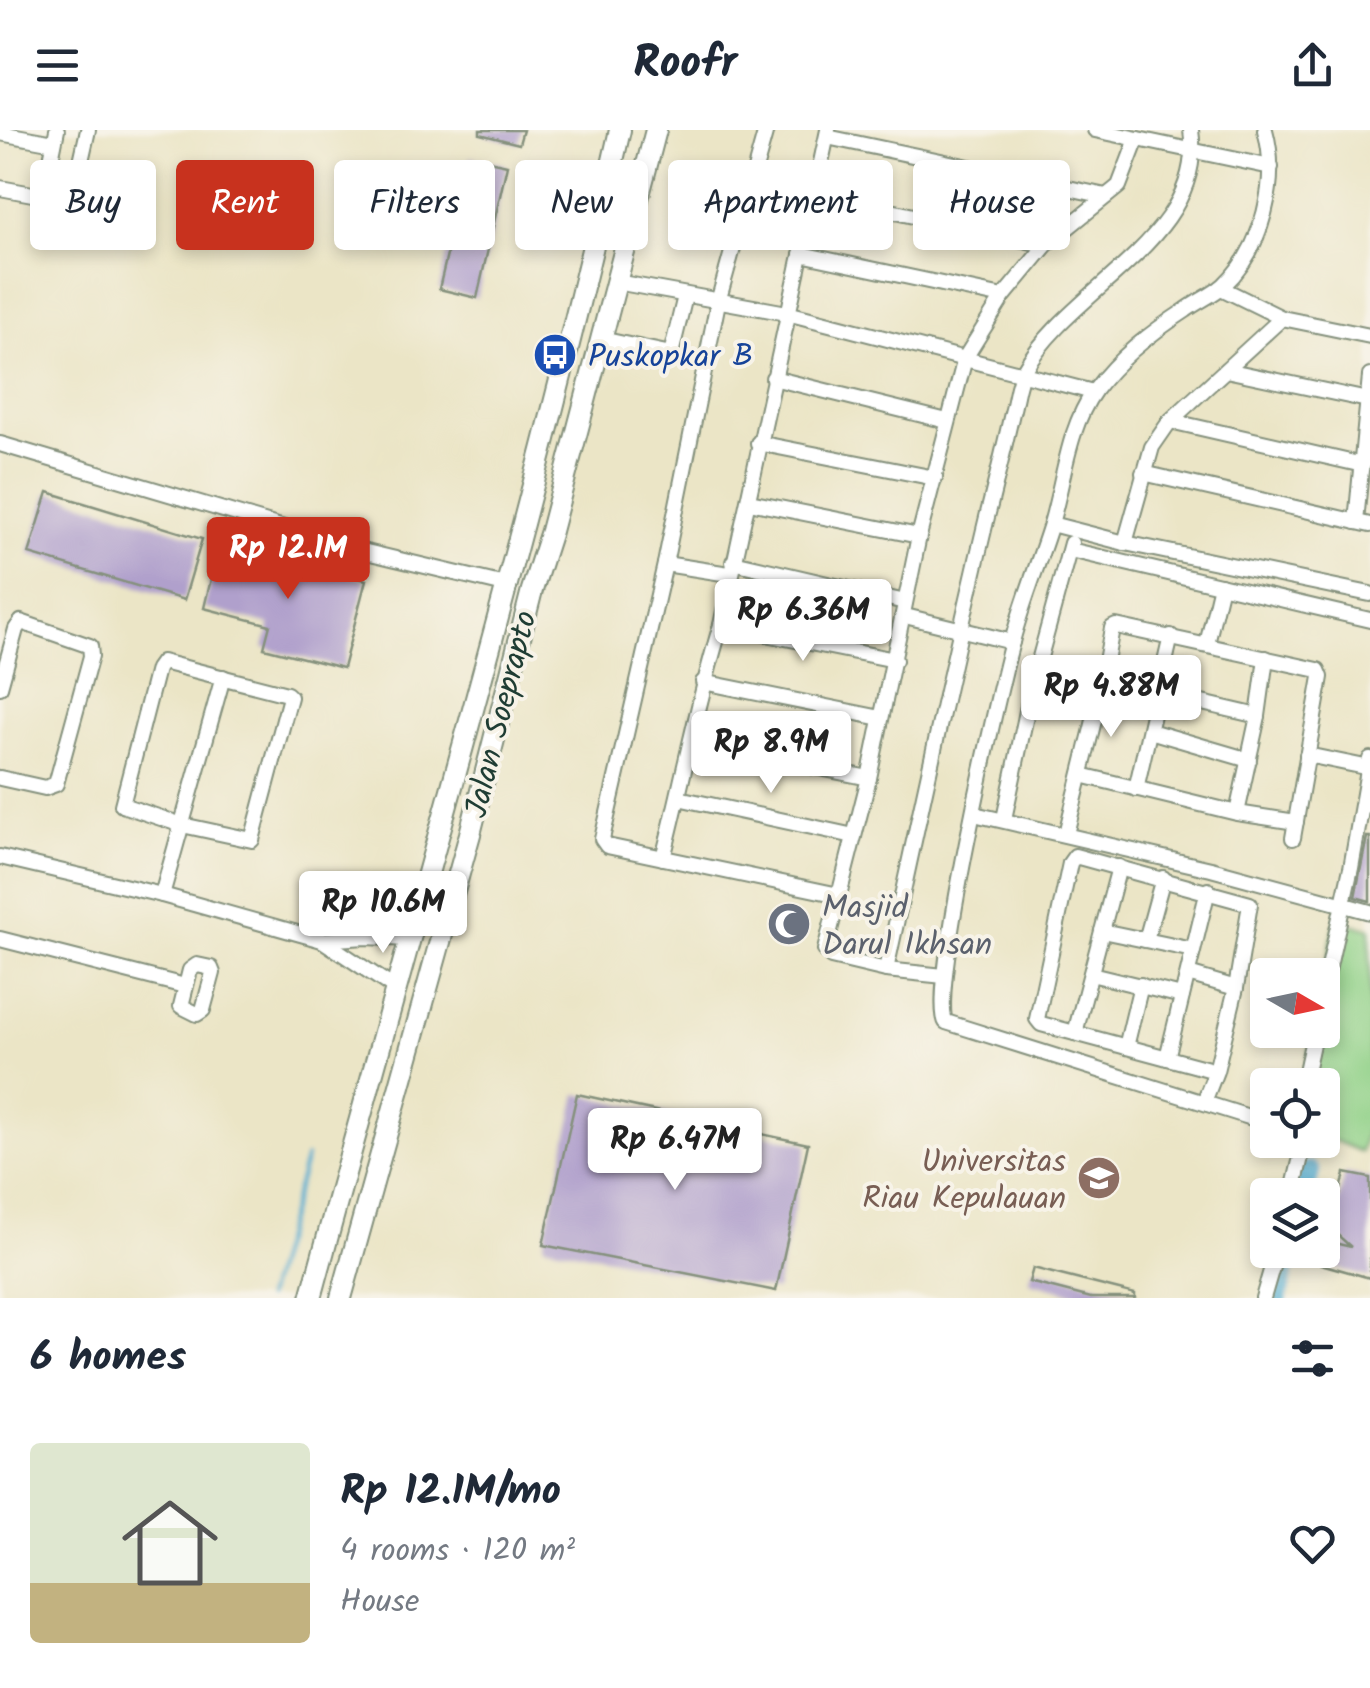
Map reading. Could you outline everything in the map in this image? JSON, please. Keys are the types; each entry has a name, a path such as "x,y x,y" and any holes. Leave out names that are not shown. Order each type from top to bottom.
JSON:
{"highway":[{"name":"Jalan Soeprapto","path":"311,1298 394,988 490,655 590,265 620,130"},
{"name":"Jalan Soeprapto","path":"341,1298 470,834 656,130"},
{"path":"490,655 514,660"}],"street":[{"path":"81,160 88,130"},
{"path":"766,130 718,302 602,839 607,846 839,896"},
{"path":"1095,130 1135,135 1271,167"},
{"path":"886,970 960,630 1022,372 1054,327 1131,259 1178,204 1194,150 1191,130"},
{"path":"1250,1116 946,1022 942,1012 944,976 974,814 1012,642 1051,524 1074,433 1093,392 1142,340 1232,276 1254,238 1267,204 1271,167 1265,130"},
{"path":"0,132 55,136 44,194 0,188"},
{"path":"822,160 828,134 1106,196"},
{"path":"1070,225 1119,186 1135,135"},
{"path":"663,858 749,502 758,443 802,250"},
{"path":"944,976 886,970 827,954 895,660 919,536 965,358 1003,297 1042,250"},
{"path":"801,254 1003,297"},
{"path":"616,282 787,314 1093,392"},
{"path":"1220,288 1282,318 1370,336"},
{"path":"602,339 671,354 685,296"},
{"path":"1124,544 1152,448 1170,421 1282,318"},
{"path":"1226,370 1368,400"},
{"path":"1143,473 1363,524 1362,464 1370,376"},
{"path":"773,378 947,421"},
{"path":"1170,421 1362,464"},
{"path":"758,443 936,478"},
{"path":"0,444 362,551 506,585"},
{"path":"749,502 919,536"},
{"path":"1051,524 1124,544 1370,594"},
{"path":"1004,820 1032,683 1074,530"},
{"path":"1070,550 1370,620"},
{"path":"664,564 731,568 905,609 960,630 1012,642"},
{"path":"1206,644 1221,584"},
{"path":"0,688 21,622 90,646 56,784 45,788 0,778"},
{"path":"720,626 895,660"},
{"path":"1066,834 1099,700 1112,628 1121,626 1171,636 1318,670 1321,677 1295,830 1081,775"},
{"path":"1136,789 1171,636"},
{"path":"1237,813 1266,658"},
{"path":"165,662 287,694 290,700 256,836 247,841 182,825 125,808 121,803 157,669 165,662"},
{"path":"162,895 223,677"},
{"path":"703,682 881,718"},
{"path":"1032,683 1099,700"},
{"path":"1159,693 1258,716"},
{"path":"1150,731 1249,760"},
{"path":"692,742 869,778"},
{"path":"1307,755 1369,767"},
{"path":"1331,958 1370,759"},
{"path":"678,798 854,836"},
{"path":"974,814 1370,912"},
{"path":"1204,1102 1216,1071 1252,906 1248,901 1079,856 1070,863 1036,1015 1041,1024 1216,1071"},
{"path":"0,857 162,895 322,940 394,988"},
{"path":"1075,1033 1120,866"},
{"path":"1146,940 1163,878"},
{"path":"1167,1058 1208,890"},
{"path":"1102,931 1193,950"},
{"path":"0,939 185,986"},
{"path":"322,940 409,940"},
{"path":"1091,974 1182,996"},
{"path":"1188,974 1236,988"},
{"path":"1126,1047 1140,985"},
{"path":"1263,1298 1272,1268"}],"green space":[{"path":"1335,921 1370,928 1370,1114 1361,1152 1340,1143 1340,1068 1305,1068 1309,1048 1340,1048 1340,958 1328,958"}],"building":[{"path":"480,130 523,130 519,144 480,134"},
{"path":"495,162 507,165 495,218"},
{"path":"448,250 488,250 477,298 439,289"},
{"path":"48,492 202,539 184,600 29,554"},
{"path":"220,542 366,580 343,668 264,648 270,625 204,608"},
{"path":"1370,837 1370,901 1355,897"},
{"path":"577,1094 808,1144 776,1291 543,1245"},
{"path":"1345,1173 1370,1178 1370,1278 1335,1268 1340,1268 1340,1244 1351,1247 1340,1237 1340,1194"},
{"path":"1033,1268 1135,1294 1135,1298 1091,1298 1029,1282"}],"waterway":[{"path":"266,1298 306,1157"},
{"path":"1307,1178 1309,1172"},
{"path":"1276,1298 1284,1268"}],"place":[{"name":"Puskopkar B","path":"555,355"},
{"name":"Masjid Darul Ikhsan","path":"789,924"},
{"name":"Universitas Riau Kepulauan","path":"1099,1178"}]}
